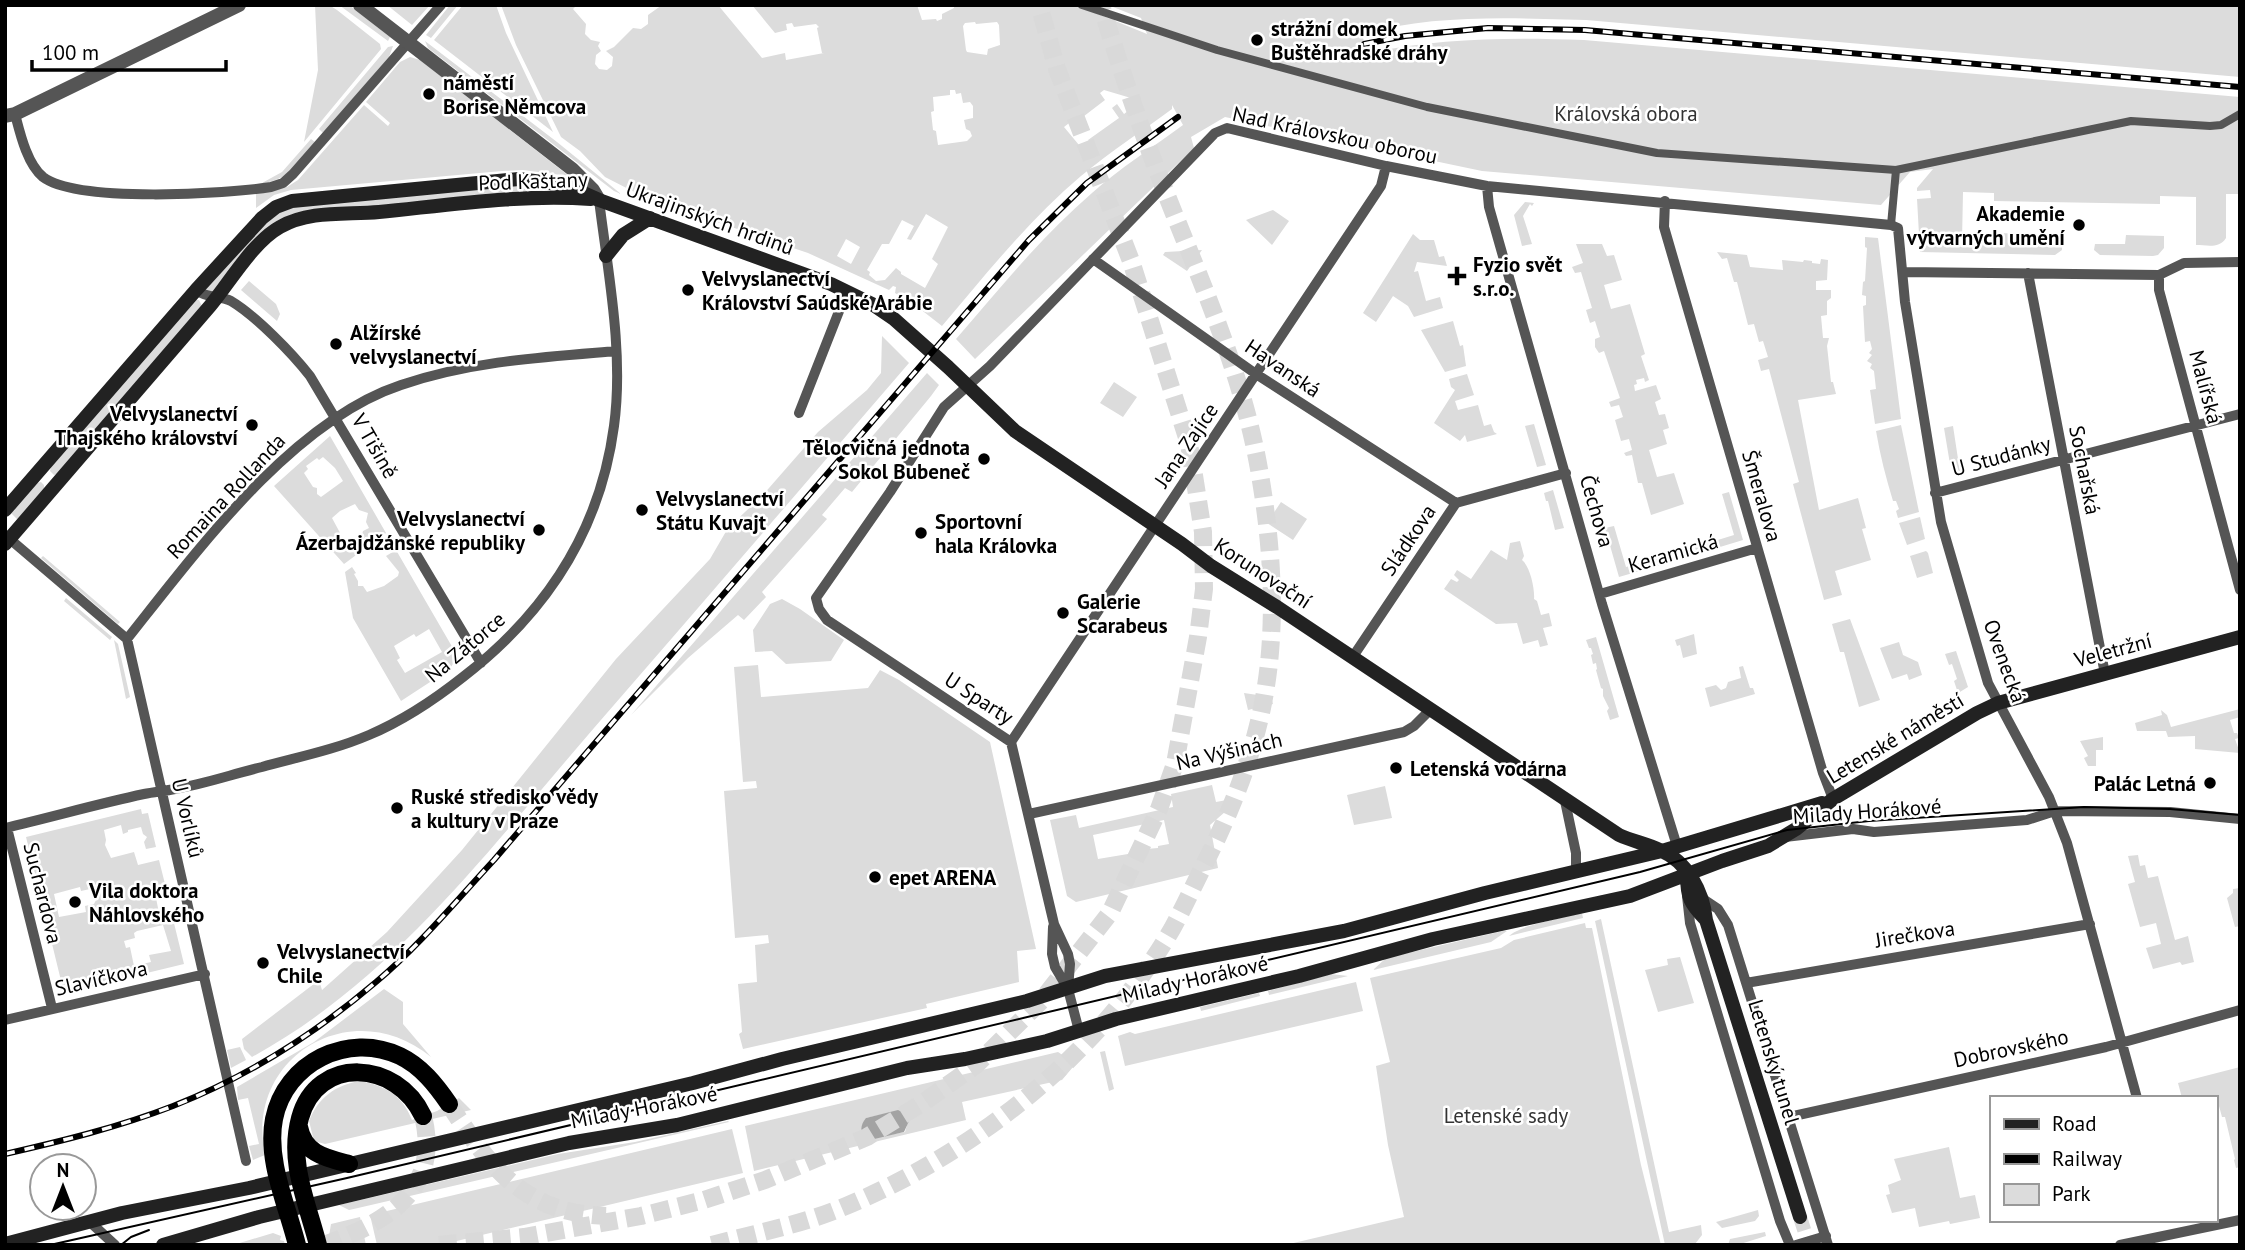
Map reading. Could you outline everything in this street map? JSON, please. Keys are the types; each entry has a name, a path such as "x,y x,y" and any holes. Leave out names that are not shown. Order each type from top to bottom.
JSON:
{"highway":[{"path":"297,1245 279,1181 272,1136 276,1109 285,1089 299,1073 326,1054 346,1048 367,1047 400,1056 427,1076 449,1104"},
{"path":"318,1245 298,1176 295,1144 306,1103 319,1088 334,1078 360,1072 379,1075 396,1083 412,1097 423,1116"},
{"path":"299,1124 301,1137 312,1151 325,1158 349,1164"}],"main road":[{"name":"Pod Kaštany","path":"5,510 196,289 262,218 276,207 292,201 519,179 565,185 599,200"},
{"name":"Pod Kaštany","path":"7,539 270,234 286,224 305,218 529,198 599,200"},
{"name":"Ukrajinských hrdinů","path":"599,200 847,291 884,311 948,367"},
{"path":"606,256 623,235 650,218"},
{"name":"Korunovační","path":"948,367 1015,431 1221,573 1619,835 1662,850 1688,874"},
{"name":"Veletržní","path":"1998,703 2240,637"},
{"name":"Letenské náměstí","path":"1783,838 1833,799 1998,703"},
{"name":"Milady Horákové","path":"5,1244 122,1213 279,1181 693,1083 1068,989 1105,976 1344,931 1662,850 1833,799"},
{"name":"Milady Horákové","path":"163,1245 307,1205 569,1143 677,1125 907,1068 1036,1044 1116,1019 1299,976 1408,946 1630,895 1768,846 1783,838"},
{"path":"1687,894 1688,874"},
{"name":"Letenský tunel","path":"1688,874 1703,899 1706,920 1800,1217"},
{"name":"Letenský tunel","path":"1687,894 1706,920"}],"street":[{"path":"239,5 10,115 35,168 48,180 63,186 104,192 194,194 271,187 283,183 441,5"},
{"path":"360,5 583,177 599,200"},
{"path":"1082,5 1217,50 1427,107 1657,153 1896,170 2131,121 2210,127 2221,125 2240,114"},
{"name":"Nad Královskou oborou","path":"816,598 890,492 944,407 968,387 1220,130 1227,128 1386,166 1488,186 1665,201 1891,225"},
{"name":"Jana Zajíce","path":"1011,742 1381,186 1386,166"},
{"path":"1891,225 1896,170"},
{"name":"Čechova","path":"1488,186 1489,207 1600,594 1676,846"},
{"name":"Na Zátorce","path":"6,828 341,746 370,734 423,705 504,643 540,604 569,561 599,492 610,453 617,400 617,351 599,200"},
{"name":"Šmeralova","path":"1665,201 1664,227 1823,773 1833,799"},
{"name":"Ovenecká","path":"1891,225 1899,230 1905,302 1941,522 1986,678 2055,811 2067,843 2136,1096"},
{"name":"Havanská","path":"1093,260 1256,374 1456,503"},
{"path":"1903,272 2158,275 2184,263 2240,262"},
{"name":"Sochařská","path":"2028,273 2105,674"},
{"name":"Malířská","path":"2158,275 2240,590"},
{"name":"V Tišině","path":"196,289 206,297 232,302 276,339 310,376 481,663"},
{"path":"799,413 847,291"},
{"name":"Romaina Rollanda","path":"127,639 246,497 289,453 336,418 400,385 466,368 549,356 617,351"},
{"name":"U Studánky","path":"1935,493 2240,414"},
{"name":"Sládkova","path":"1352,658 1456,503 1566,473"},
{"path":"7,539 127,639"},
{"name":"Keramická","path":"1600,594 1757,548"},
{"name":"U Sparty","path":"816,598 819,609 827,620 1011,742 1054,924 1052,954 1055,967 1068,989 1079,1031"},
{"name":"U Vorlíků","path":"127,639 246,1161"},
{"name":"Na Výšinách","path":"1029,814 1404,732 1430,710"},
{"path":"1565,801 1576,853 1576,872"},
{"name":"Milady Horákové","path":"1783,838 1853,829 1874,832 2027,820 2055,811 2170,812 2240,819"},
{"name":"Suchardova","path":"6,828 52,1009"},
{"path":"1687,894 1694,934 1780,1221 1790,1245"},
{"path":"1703,899 1718,909 1728,925 1827,1240 1796,1245"},
{"name":"Jirečkova","path":"1746,983 2090,924"},
{"name":"Slavíčkova","path":"5,1020 205,974"},
{"name":"Dobrovského","path":"1789,1117 2122,1043 2240,1010"},
{"path":"2120,1245 2240,1220"},
{"path":"2170,1222 2173,1233"},
{"path":"90,1223 116,1245"}],"green space":[{"path":"315,5 329,5 337,10 380,44 381,49 304,142 318,70"},
{"path":"339,5 350,5 390,37 388,41"},
{"path":"387,5 430,5 412,25"},
{"path":"450,5 458,5 431,38 426,35"},
{"path":"463,5 496,5 506,33 553,132 434,40"},
{"name":"Královská obora","path":"501,5 577,5 573,9 586,24 585,34 591,40 600,42 598,46 601,51 596,55 595,64 599,69 607,70 612,66 613,57 606,51 614,47 633,28 641,29 648,24 648,15 662,5 718,5 762,58 785,53 786,60 824,53 817,28 819,27 816,24 794,27 792,23 786,24 787,30 775,33 752,5 917,5 922,20 937,21 942,19 942,14 954,8 954,5 1076,5 1147,34 1141,18 1108,5 2240,5 2240,77 1586,20 1445,20 1362,34 1367,53 1422,44 1475,40 1584,40 2240,97 2240,194 2226,194 2226,238 2220,244 2208,246 2196,245 2196,197 2160,196 2160,204 1994,201 1994,193 1963,192 1962,241 1993,242 1994,233 2032,234 2032,242 2062,244 2062,250 2055,255 1920,252 1917,199 1931,198 1930,190 1917,191 1917,188 1933,169 1910,172 1881,205 1482,171 1225,117 1191,137 1194,148 975,359 956,339 1021,263 1092,193 1183,125 1172,105 1172,109 1103,159 1062,193 1009,248 942,326 895,293 896,287 893,286 889,290 808,253 646,198 605,177 580,151 561,137 516,45","holes":["997,22 1000,45 988,49 987,55 967,52 963,26 965,23","950,90 955,90 956,94 961,93 963,103 970,102 973,106 973,118 964,120 966,129 972,136 967,141 938,145 931,112 934,111 933,97 950,95","1104,90 1141,101 1124,114 1117,104 1112,108 1119,118 1088,140 1091,144 1084,151 1064,127 1073,120 1075,123 1105,100 1100,93","926,214 948,227 932,259 938,264 925,288 901,274 896,268 885,280 876,281 869,275 867,270 882,244 889,244 902,220 914,226 907,239 911,240","846,239 860,247 851,264 837,256"]},
{"path":"425,41 557,142 621,194 428,48"},
{"path":"393,46 389,57 323,133 319,129 388,47"},
{"path":"410,57 420,60 569,176 523,170 502,171 291,190 274,195 256,208 256,192 287,187 298,180 364,105 388,126 390,123 366,102 400,62"},
{"path":"311,139 315,142 293,169 279,178 262,183 282,172"},
{"path":"506,183 560,190 542,189 297,215 214,292 206,290 257,229 295,204"},
{"path":"1525,202 1534,203 1532,206 1530,204 1523,216 1532,244 1522,246 1514,215"},
{"path":"1273,210 1289,221 1272,245 1246,220"},
{"path":"1413,234 1420,240 1434,240 1439,257 1444,256 1447,266 1417,262 1414,272 1418,271 1426,301 1440,297 1443,308 1414,317 1408,306 1393,296 1376,322 1363,313"},
{"path":"2126,235 2164,236 2164,248 2158,255 2153,256 2100,255 2094,250 2095,244 2125,244"},
{"path":"1865,237 1878,238 1901,419 1875,424 1870,390 1876,389 1874,371 1870,368 1872,364 1867,361 1872,355 1869,353 1872,349 1870,341 1865,342 1863,306 1866,305 1866,296 1862,295 1867,248"},
{"path":"1576,244 1602,244 1607,256 1614,255 1622,280 1604,285 1611,309 1630,304 1645,354 1641,356 1649,380 1636,380 1635,391 1656,385 1661,399 1655,402 1659,415 1665,414 1669,428 1663,430 1667,444 1649,450 1657,477 1674,473 1684,504 1651,515 1642,483 1638,483 1632,455 1626,456 1624,453 1632,450 1629,439 1621,441 1615,420 1623,417 1619,405 1611,407 1609,402 1620,398 1604,351 1599,353 1595,347 1595,339 1600,337 1595,321 1590,323 1586,310 1592,308 1581,272 1575,273 1572,267 1583,263"},
{"path":"1202,250 1187,271 1163,255 1165,252"},
{"path":"1717,252 1747,255 1750,267 1783,270 1782,260 1804,260 1820,264 1821,259 1828,260 1827,280 1816,281 1816,290 1831,290 1831,298 1827,301 1827,315 1821,316 1823,338 1829,338 1827,346 1831,382 1836,394 1798,400 1819,510 1858,498 1866,528 1862,529 1871,560 1835,571 1842,595 1824,600 1793,484 1799,482 1769,369 1761,371 1758,360 1768,357 1763,341 1759,342 1754,324 1748,325 1737,282 1734,282 1727,258 1722,259"},
{"path":"249,281 276,304 280,314 277,321 241,290"},
{"path":"195,300 199,300 202,306 58,474 54,475 50,471 51,467"},
{"path":"1453,321 1460,346 1463,345 1466,366 1445,372 1421,330"},
{"path":"882,336 909,363 477,865 395,951 350,990 303,1026 252,1057 244,1049 242,1039 319,980 322,990 387,932 462,850 616,659 710,559 728,528 762,496 818,432 867,390 881,373"},
{"path":"927,373 939,385 852,492 845,488 822,515 827,519 762,592 766,597 744,620 738,615 688,658 631,715"},
{"path":"1467,374 1474,395 1455,401 1458,410 1478,405 1484,426 1491,424 1497,434 1467,442 1465,435 1460,441 1434,423 1455,390 1449,379"},
{"path":"1114,382 1137,397 1123,417 1100,403"},
{"path":"1534,424 1546,465 1537,467 1525,426"},
{"path":"1901,425 1919,512 1898,518 1896,511 1899,509 1890,492 1876,431"},
{"path":"1953,426 1960,472 1950,464 1944,428"},
{"path":"330,436 386,533 344,564 274,486","holes":["323,457 335,468 343,481 321,497 304,473 308,469 306,466","355,504 359,510 368,513 366,522 369,528 363,531 361,539 353,537 345,542 332,518"]},
{"path":"41,482 44,490 18,520 11,513 37,483"},
{"path":"1553,490 1564,528 1555,530 1544,493"},
{"path":"1729,492 1743,540 1697,554 1695,547 1734,535 1722,494"},
{"path":"1281,502 1307,519 1293,540 1267,523"},
{"path":"1920,517 1925,539 1907,545 1899,523"},
{"path":"1614,526 1626,567 1665,556 1667,563 1619,577 1605,528"},
{"path":"1520,541 1524,556 1522,560 1531,578 1534,599 1541,615 1549,613 1552,626 1543,628 1548,645 1540,647 1538,640 1523,644 1517,623 1496,624 1444,589 1451,579 1457,582 1459,580 1454,575 1457,570 1471,579 1491,550 1507,560 1510,543"},
{"path":"396,550 454,650 455,660 450,669 401,701 353,618 345,572 352,567 358,586 363,586 367,592 384,586 398,576 399,572 386,556","holes":["429,629 442,652 405,673 397,660 400,658 394,646"]},
{"path":"1926,551 1933,573 1917,578 1910,556"},
{"path":"43,556 120,622 118,624 41,558"},
{"path":"66,598 112,637 110,640 64,601"},
{"path":"782,599 844,640 831,661 786,664 772,651 755,652 753,630 770,604"},
{"path":"1850,619 1880,700 1859,707 1844,652 1840,652 1832,624"},
{"path":"1694,634 1697,654 1683,658 1680,645 1677,646 1675,640"},
{"path":"1596,637 1619,717 1610,720 1596,663 1593,664 1593,654 1586,640"},
{"path":"114,640 118,644 130,697 126,699"},
{"path":"1899,642 1903,655 1918,662 1922,675 1909,680 1907,674 1892,679 1880,648"},
{"path":"1956,651 1968,687 1955,695 1957,690 1954,681 1957,679 1945,654"},
{"name":"epet ARENA","path":"758,665 761,697 868,688 880,670 990,742 1036,949 1017,951 1019,982 926,1004 927,1008 743,1049 739,1034 742,1032 738,984 757,982 755,945 769,943 768,935 735,938 724,791 757,788 756,781 743,782 734,667"},
{"path":"1743,666 1750,688 1753,688 1755,694 1710,707 1705,688 1716,685 1721,690 1726,688 1728,682 1741,678 1739,667"},
{"path":"1244,693 1271,697 1273,704 1248,710"},
{"path":"2240,709 2240,717 2230,720 2234,733 2237,733 2239,738 2235,739 2240,753 2195,749 2195,736 2168,737 2166,731 2137,731 2135,723 2162,715 2161,710 2167,715 2171,727"},
{"path":"2103,737 2103,750 2096,750 2096,766 2088,766 2084,758 2088,756 2080,741"},
{"path":"1212,785 1216,802 1232,799 1233,805 1210,825 1218,868 1076,902 1067,896 1050,820 1076,815 1079,828 1173,807 1171,794","holes":["1164,820 1169,844 1098,859 1093,835"]},
{"path":"1385,786 1392,818 1354,825 1347,795"},
{"path":"141,809 142,814 148,813 156,847 146,849 144,842 147,837 141,827 123,834 121,825 104,830 105,845 111,858 134,852 138,865 159,860 165,884 154,888 160,918 172,915 184,964 64,993 26,837","holes":["80,887 81,891 90,889 94,892 94,904 85,906 86,912 59,917 54,894","163,925 171,951 149,955 151,962 134,966 130,947 126,948 124,941 135,938 134,933 137,931"]},
{"path":"2138,855 2140,866 2145,865 2148,878 2158,876 2175,940 2188,936 2194,962 2182,965 2180,962 2153,969 2146,948 2161,944 2156,923 2140,927 2128,884 2135,882 2128,856"},
{"path":"2240,888 2240,926 2235,927 2227,898 2233,893 2233,889"},
{"path":"1582,913 1583,918 1509,936 1533,925"},
{"path":"1601,919 1669,1232 1701,1225 1702,1235 1695,1244 1665,1245 1595,921"},
{"name":"Letenské sady","path":"1585,923 1586,928 1592,928 1641,1165 1661,1245 1285,1245 1404,1217 1388,1145 1376,1066 1390,1062 1370,978 1501,948 1514,940"},
{"path":"1507,931 1491,942 1373,970 1386,958"},
{"path":"1680,957 1694,1003 1658,1012 1645,970 1668,965 1667,959"},
{"path":"1331,974 1348,976 1269,995 1268,991"},
{"path":"1356,982 1363,1011 1125,1066 1118,1036"},
{"path":"384,989 403,1002 403,1024 431,1057 401,1039 370,1031 339,1034 311,1044 288,1063 271,1088 263,1119 265,1155 253,1160 249,1146 259,1144 248,1098 238,1100 237,1087 314,1042"},
{"path":"1259,993 1260,996 1201,1011 1200,1007"},
{"path":"240,1047 246,1060 231,1068 227,1050"},
{"path":"1105,1051 1114,1089 1109,1091 1100,1052"},
{"path":"1058,1052 1066,1059 1072,1058 1073,1067 1062,1080 962,1102 966,1120 754,1171 745,1126","holes":["902,1110 909,1118 905,1132 865,1139 866,1118"]},
{"path":"2240,1067 2240,1167 2236,1168 2225,1117 2222,1117 2217,1106 2217,1096 2181,1096 2178,1083"},
{"path":"360,1081 392,1093 403,1104 412,1120 437,1111 459,1098 471,1110 325,1144 314,1141 309,1121 322,1099 335,1089"},
{"path":"728,1121 349,1210 339,1205 558,1154 635,1142"},
{"path":"732,1129 743,1173 440,1245 377,1245 370,1215"},
{"path":"1949,1147 1960,1198 1975,1195 1980,1218 1919,1227 1915,1208 1892,1213 1886,1195 1890,1194 1888,1185 1901,1180 1894,1159"},
{"path":"1758,1210 1759,1216 1755,1221 1722,1228 1716,1222"},
{"path":"360,1217 366,1245 331,1245 331,1224"},
{"path":"1765,1232 1766,1236 1728,1245 1730,1239"},
{"path":"273,1233 281,1236 280,1240 284,1241 285,1245 233,1245"}],"shaded area":[{"path":"898,1110 908,1114 909,1121 904,1132 865,1139 861,1128 866,1118"}],"tunnel":[{"path":"439,1245 524,1237 641,1216 704,1200 765,1180 867,1137 924,1102 976,1065 1041,1001 1110,913 1159,809 1175,764 1204,589 1203,532 1189,444 1131,261 1057,69 1039,5"},
{"path":"712,1245 814,1218 895,1183 988,1127 1072,1057 1109,1017 1143,974 1172,929 1223,825 1255,737 1269,665 1272,584 1268,529 1253,439 1233,368 1149,149 1101,5"},
{"path":"449,1104 479,1148 495,1166 531,1196 552,1206 577,1213 606,1216"},
{"path":"324,1245 368,1226 404,1200 416,1184 424,1165 427,1142 423,1116"},
{"path":"1800,1217 1809,1245"}],"tram line":[{"path":"50,1245 347,1178 1640,872 1787,830 1869,821 2084,807 2170,809 2240,815"},
{"path":"121,1245 131,1237 149,1230"}],"railway":[{"path":"1364,44 1405,36 1488,28 1585,30 2240,87"},
{"path":"5,1154 132,1121 228,1082 305,1036 392,968 494,860 1029,240 1087,183 1178,117"}],"place":[{"name":"strážní domek Buštěhradské dráhy","path":"1257,40"},
{"name":"náměstí Borise Němcova","path":"429,94"},
{"name":"Akademie výtvarných umění","path":"2079,225"},
{"name":"Fyzio svět s.r.o.","path":"1457,276"},
{"name":"Velvyslanectví Království Saúdské Arábie","path":"688,290"},
{"name":"Alžírské velvyslanectví","path":"336,344"},
{"name":"Velvyslanectví Thajského království","path":"252,425"},
{"name":"Tělocvičná jednota Sokol Bubeneč","path":"984,459"},
{"name":"Velvyslanectví Státu Kuvajt","path":"642,510"},
{"name":"Velvyslanectví Ázerbajdžánské republiky","path":"539,530"},
{"name":"Sportovní hala Královka","path":"921,533"},
{"name":"Galerie Scarabeus","path":"1063,613"},
{"name":"Letenská vodárna","path":"1396,768"},
{"name":"Palác Letná","path":"2210,783"},
{"name":"Ruské středisko vědy a kultury v Praze","path":"397,808"},
{"name":"epet ARENA","path":"875,877"},
{"name":"Vila doktora Náhlovského","path":"75,902"},
{"name":"Velvyslanectví Chile","path":"263,963"}]}
